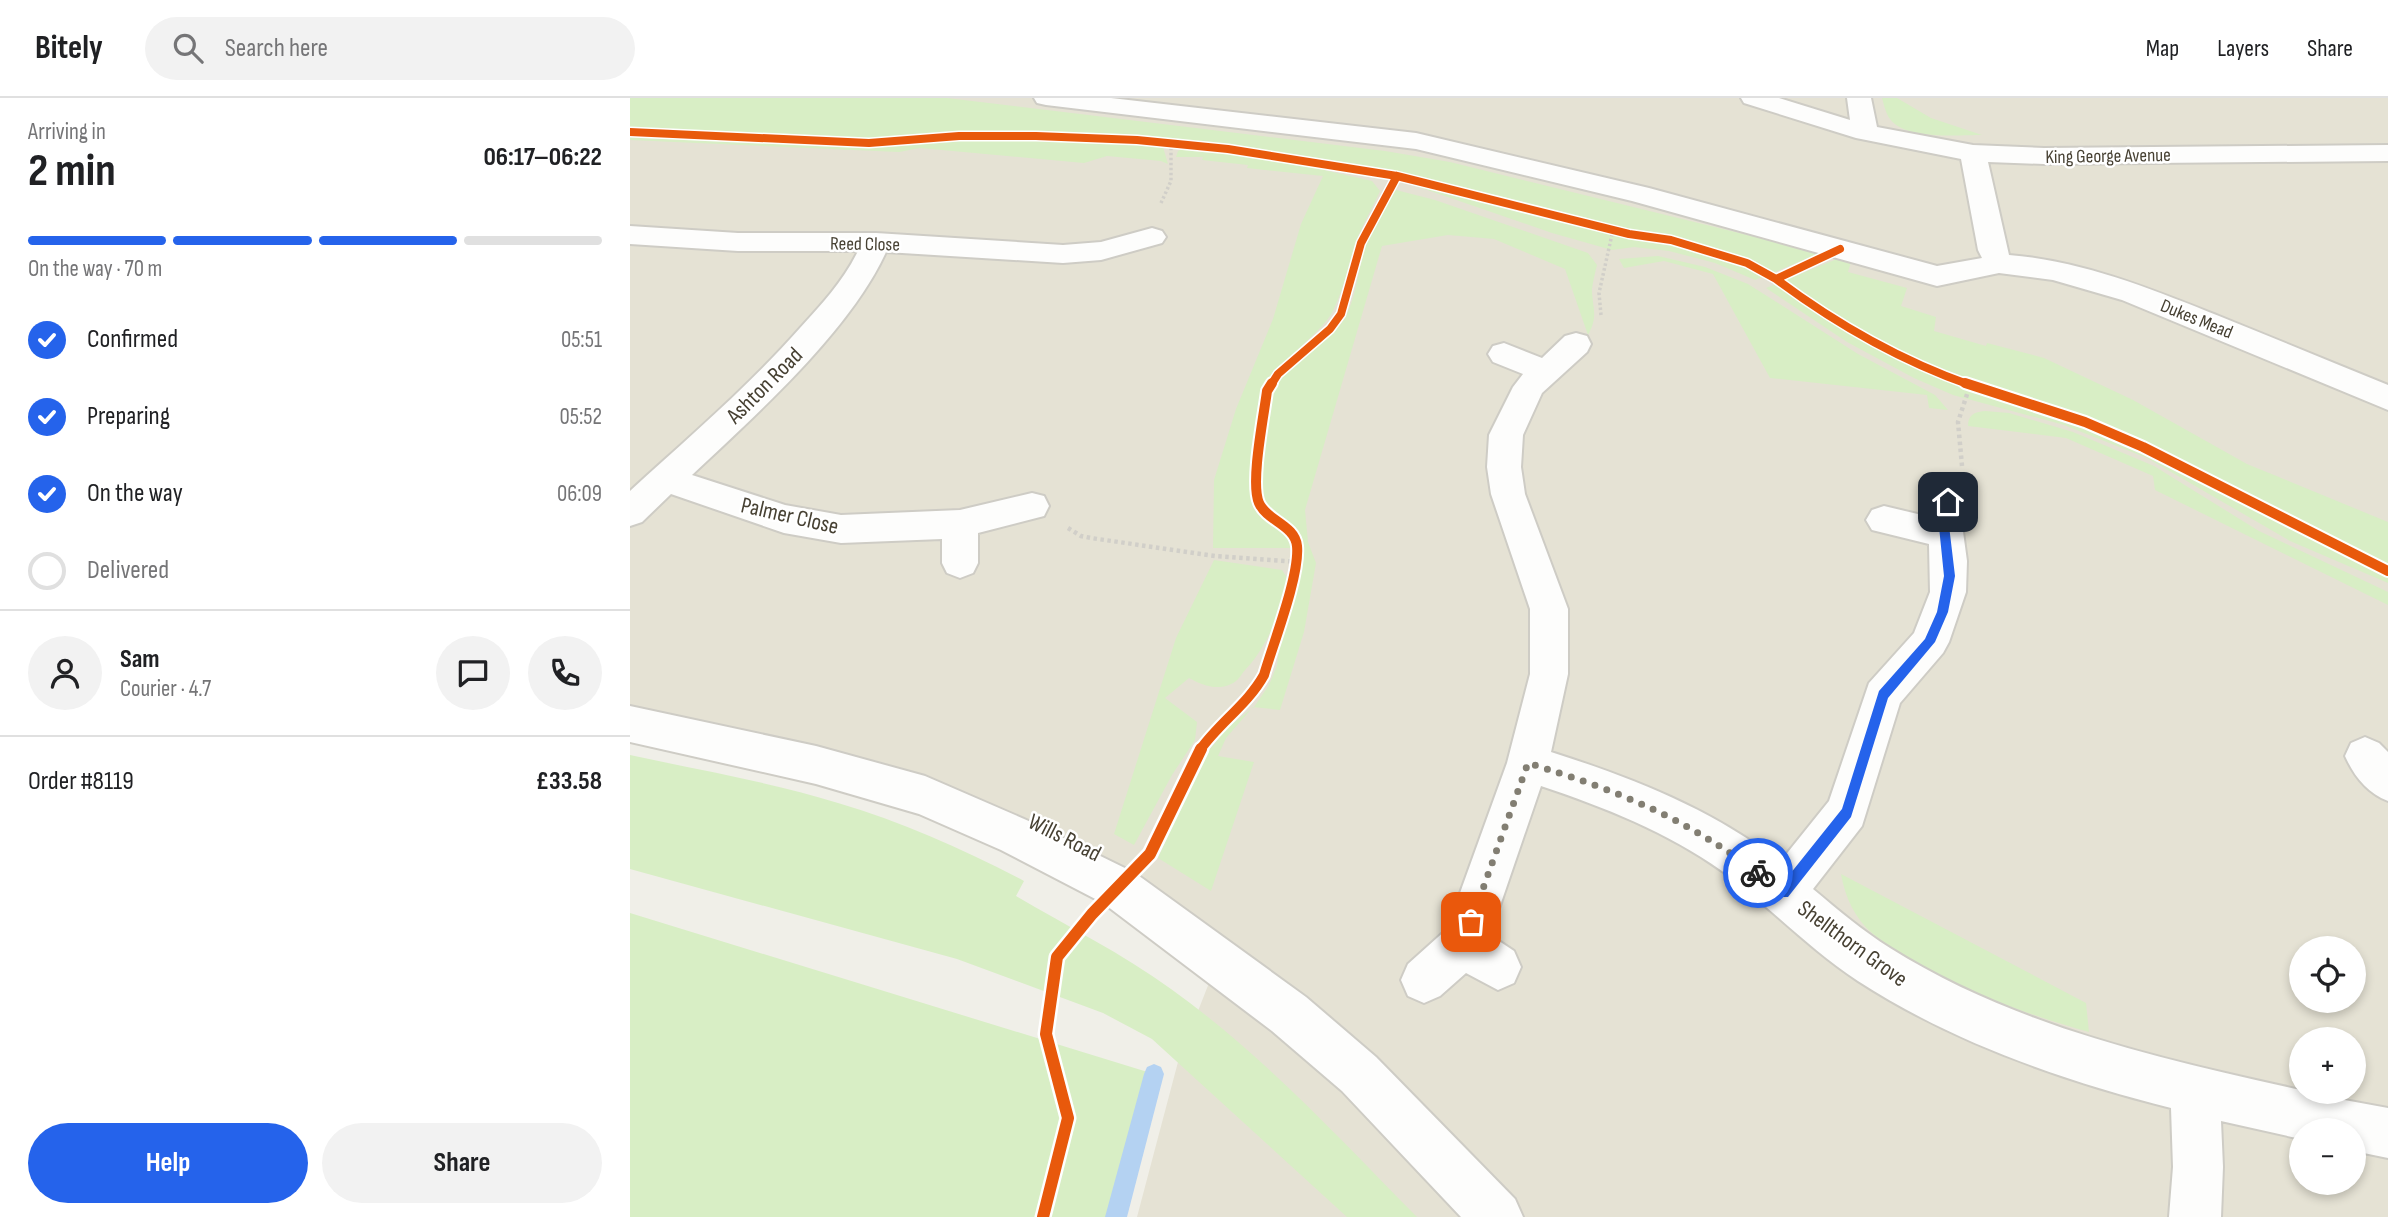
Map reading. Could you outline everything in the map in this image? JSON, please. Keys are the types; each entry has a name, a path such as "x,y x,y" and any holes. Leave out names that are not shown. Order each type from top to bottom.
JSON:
{"street":[{"name":"Dukes Mead","path":"1046,98 1416,141 1639,194 1937,276 1999,264 2033,265 2099,281 2151,299 2388,398"},
{"name":"King George Avenue","path":"1754,98 1866,133 1973,153 2044,156 2388,153"},
{"path":"1859,98 1866,133"},
{"path":"1973,153 1992,250 1999,264"},
{"name":"Reed Close","path":"630,236 738,243 876,242 1063,254 1099,263 1152,237"},
{"name":"Ashton Road","path":"630,512 746,407 802,347 866,268 876,242"},
{"path":"1424,980 1481,956 1528,763 1549,674 1550,620 1544,591 1508,494 1503,451 1506,435 1518,405 1529,387 1576,344"},
{"path":"1504,354 1544,371"},
{"name":"Palmer Close","path":"665,479 784,519 841,529 960,524 1032,506"},
{"path":"1784,892 1847,812 1883,695 1930,642 1948,592 1946,518 1884,520"},
{"path":"960,524 960,563"},
{"name":"Wills Road","path":"630,724 816,765 925,796 1016,836 1119,888 1289,1014 1359,1074 1497,1217"},
{"name":"Shellthorn Grove","path":"1528,763 1610,789 1668,814 1723,847 1784,892 1855,951 1926,994 2015,1037 2195,1089 2388,1133"},
{"path":"2195,1089 2198,1167 2195,1217"}],"path":[{"path":"1152,237 1160,225 1159,211 1171,181 1170,143"},
{"path":"1576,344 1591,340 1598,331 1601,314 1599,293 1617,231 1600,227"},
{"path":"1946,518 1960,486 1962,466 1958,422 1965,383 1982,388"},
{"path":"1032,506 1054,516 1081,536 1215,556 1296,561"}],"shaded area":[{"path":"630,98 2388,98 2388,1217 1137,1217 1178,1062 1218,960 1016,836 630,724"}],"green space":[{"path":"630,98 947,98 1385,151 1450,162 1821,253 1755,280 1715,263 1669,251 1634,247 1612,250 1552,233 1404,182 1227,146 1098,134 1012,132 876,140 645,130 630,128"},
{"path":"1882,98 1897,98 1931,118 1982,135 1933,135 1907,130 1890,119"},
{"path":"630,136 746,138 881,147 950,140 1126,142 1163,147 1168,164 1107,156 1084,163 920,148 899,152 630,140"},
{"path":"1186,147 1302,165 1372,181 1380,191 1357,238 1333,311 1270,377 1262,401 1253,463 1252,499 1258,514 1289,537 1293,543 1291,548 1213,548 1214,480 1236,409 1273,319 1301,224 1323,176 1247,168 1248,165 1202,160 1203,157 1176,157 1178,151"},
{"path":"1396,190 1435,200 1588,253 1597,265 1592,289 1594,317 1588,335 1565,269 1494,239 1448,235 1382,246 1305,510 1308,542 1316,563 1304,632 1280,710 1254,707 1269,685 1277,665 1281,634 1303,563 1298,537 1293,529 1273,513 1263,497 1263,453 1270,400 1280,377 1322,343 1344,319 1352,301 1367,242 1390,194"},
{"path":"1658,256 1705,267 1748,284 1858,354 1935,395 1948,410 1929,408 1927,395 1770,378 1713,274 1664,261 1624,268 1619,259"},
{"path":"1837,259 1851,262 1848,272 1907,288 1901,306 1936,317 1934,331 1986,346 1987,343 2044,358 2133,400 2247,464 2388,522 2388,583 2290,541 2147,458 2064,425 1953,395 1914,378 1847,342 1766,288"},
{"path":"1985,411 2009,413 2073,432 2154,466 2259,531 2388,592 2388,605 2155,490 2153,476 2066,438 1968,426 1972,415"},
{"path":"1214,560 1282,570 1288,579 1285,591 1267,638 1236,681 1215,687 1189,678 1165,698 1197,722 1195,740 1172,775 1134,845 1114,834 1176,638"},
{"path":"1251,709 1226,738 1218,756 1254,762 1211,891 1158,858 1201,760 1228,727"},
{"path":"630,755 787,789 862,811 933,838 1024,881 1016,896 1153,976 1237,1041 1329,1127 1417,1217 1347,1217 1152,1039 1103,1013 957,959 630,869"},
{"path":"1841,874 2086,1003 2089,1032 1976,993 1896,951 1861,922 1848,899"},
{"path":"630,913 1154,1074 1122,1217 630,1217"}],"waterway":[{"path":"1116,1217 1154,1074"}],"cycle path":[{"path":"630,132 869,143 959,136 1137,140 1228,149 1397,176 1629,234 1671,240 1747,263 1776,279 1840,249"},
{"path":"1043,1217 1068,1118 1046,1034 1057,957 1092,914 1150,854 1197,755 1211,735 1257,688 1264,675 1297,562 1297,542 1291,532 1266,513 1258,501 1258,458 1267,391 1278,374 1330,329 1341,314 1361,243 1397,176"},
{"path":"1776,279 1848,329 1907,360 1949,378 2063,414 2107,431 2214,481 2388,571"}],"way so far":[{"path":"1471,922 1528,763 1610,789 1668,814 1723,847 1758,873"}],"route":[{"path":"1758,873 1784,892 1847,812 1883,695 1930,642 1942,612 1949,576 1943,517 1948,502"}]}
